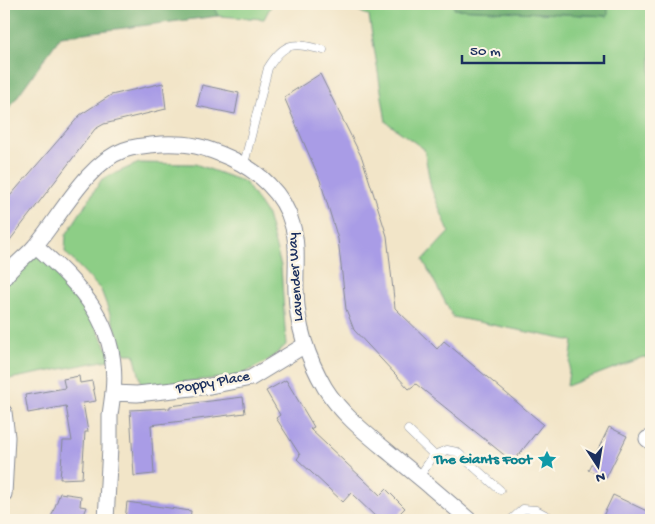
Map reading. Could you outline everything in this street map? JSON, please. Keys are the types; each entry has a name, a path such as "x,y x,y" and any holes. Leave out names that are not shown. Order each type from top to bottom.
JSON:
{"street":[{"name":"Lavender Way","path":"4,278 36,246 74,194 102,163 123,150 145,145 188,144 212,150 244,164 260,175 280,198 292,224 296,255 298,322 305,345 326,389 348,417 470,520"},
{"path":"36,246 67,273 87,297 99,316 113,359 115,372 110,415 106,520"},
{"name":"Poppy Place","path":"113,393 137,394 210,386 251,378 305,345"},
{"path":"4,412 7,437 4,494"}],"lane":[{"path":"244,164 268,68 276,55 286,47 300,44 323,50"},
{"path":"408,430 434,455"},
{"path":"419,477 434,455 447,450 457,452 500,490"},
{"path":"511,520 523,509 536,510 553,519"}],"green space":[{"path":"4,4 212,4 218,16 61,36 4,115"},
{"path":"212,4 272,4 264,19 218,16"},
{"path":"345,4 454,4 455,9 607,16 608,4 651,4 651,358 643,357 567,386 573,341 453,317 423,260 449,232 431,188 424,149 386,122 369,16"},
{"path":"454,4 608,4 608,16 454,9"},
{"path":"139,163 195,164 245,182 267,215 281,266 286,345 269,360 239,376 142,386 134,354 125,354 101,290 65,252 66,235 102,179"},
{"path":"36,246 67,273 113,359 4,380 4,278"}],"building":[{"path":"320,74 362,158 387,236 395,308 437,349 444,341 543,424 513,462 416,384 409,389 354,330 346,309 338,239 320,180 284,97"},
{"path":"163,83 166,109 104,124 95,129 4,248 4,203 80,115 111,95"},
{"path":"202,85 239,93 235,114 197,106"},
{"path":"79,376 80,383 92,381 96,401 83,403 88,432 85,432 82,478 60,479 63,441 72,441 66,406 28,413 25,395 65,388 63,379"},
{"path":"286,380 314,427 310,429 380,495 386,489 405,508 393,520 379,520 351,493 343,502 297,459 300,455 276,418 280,415 266,391"},
{"path":"243,397 245,413 151,425 154,474 134,476 130,410 170,408 170,406"},
{"path":"609,427 627,436 606,478 588,470"},
{"path":"60,493 81,496 80,506 87,507 82,520 50,520"},
{"path":"613,495 651,513 651,520 612,520 603,516"},
{"path":"127,502 191,511 190,520 125,520"}],"place":[{"name":"The Giants Foot","path":"547,460"}]}
